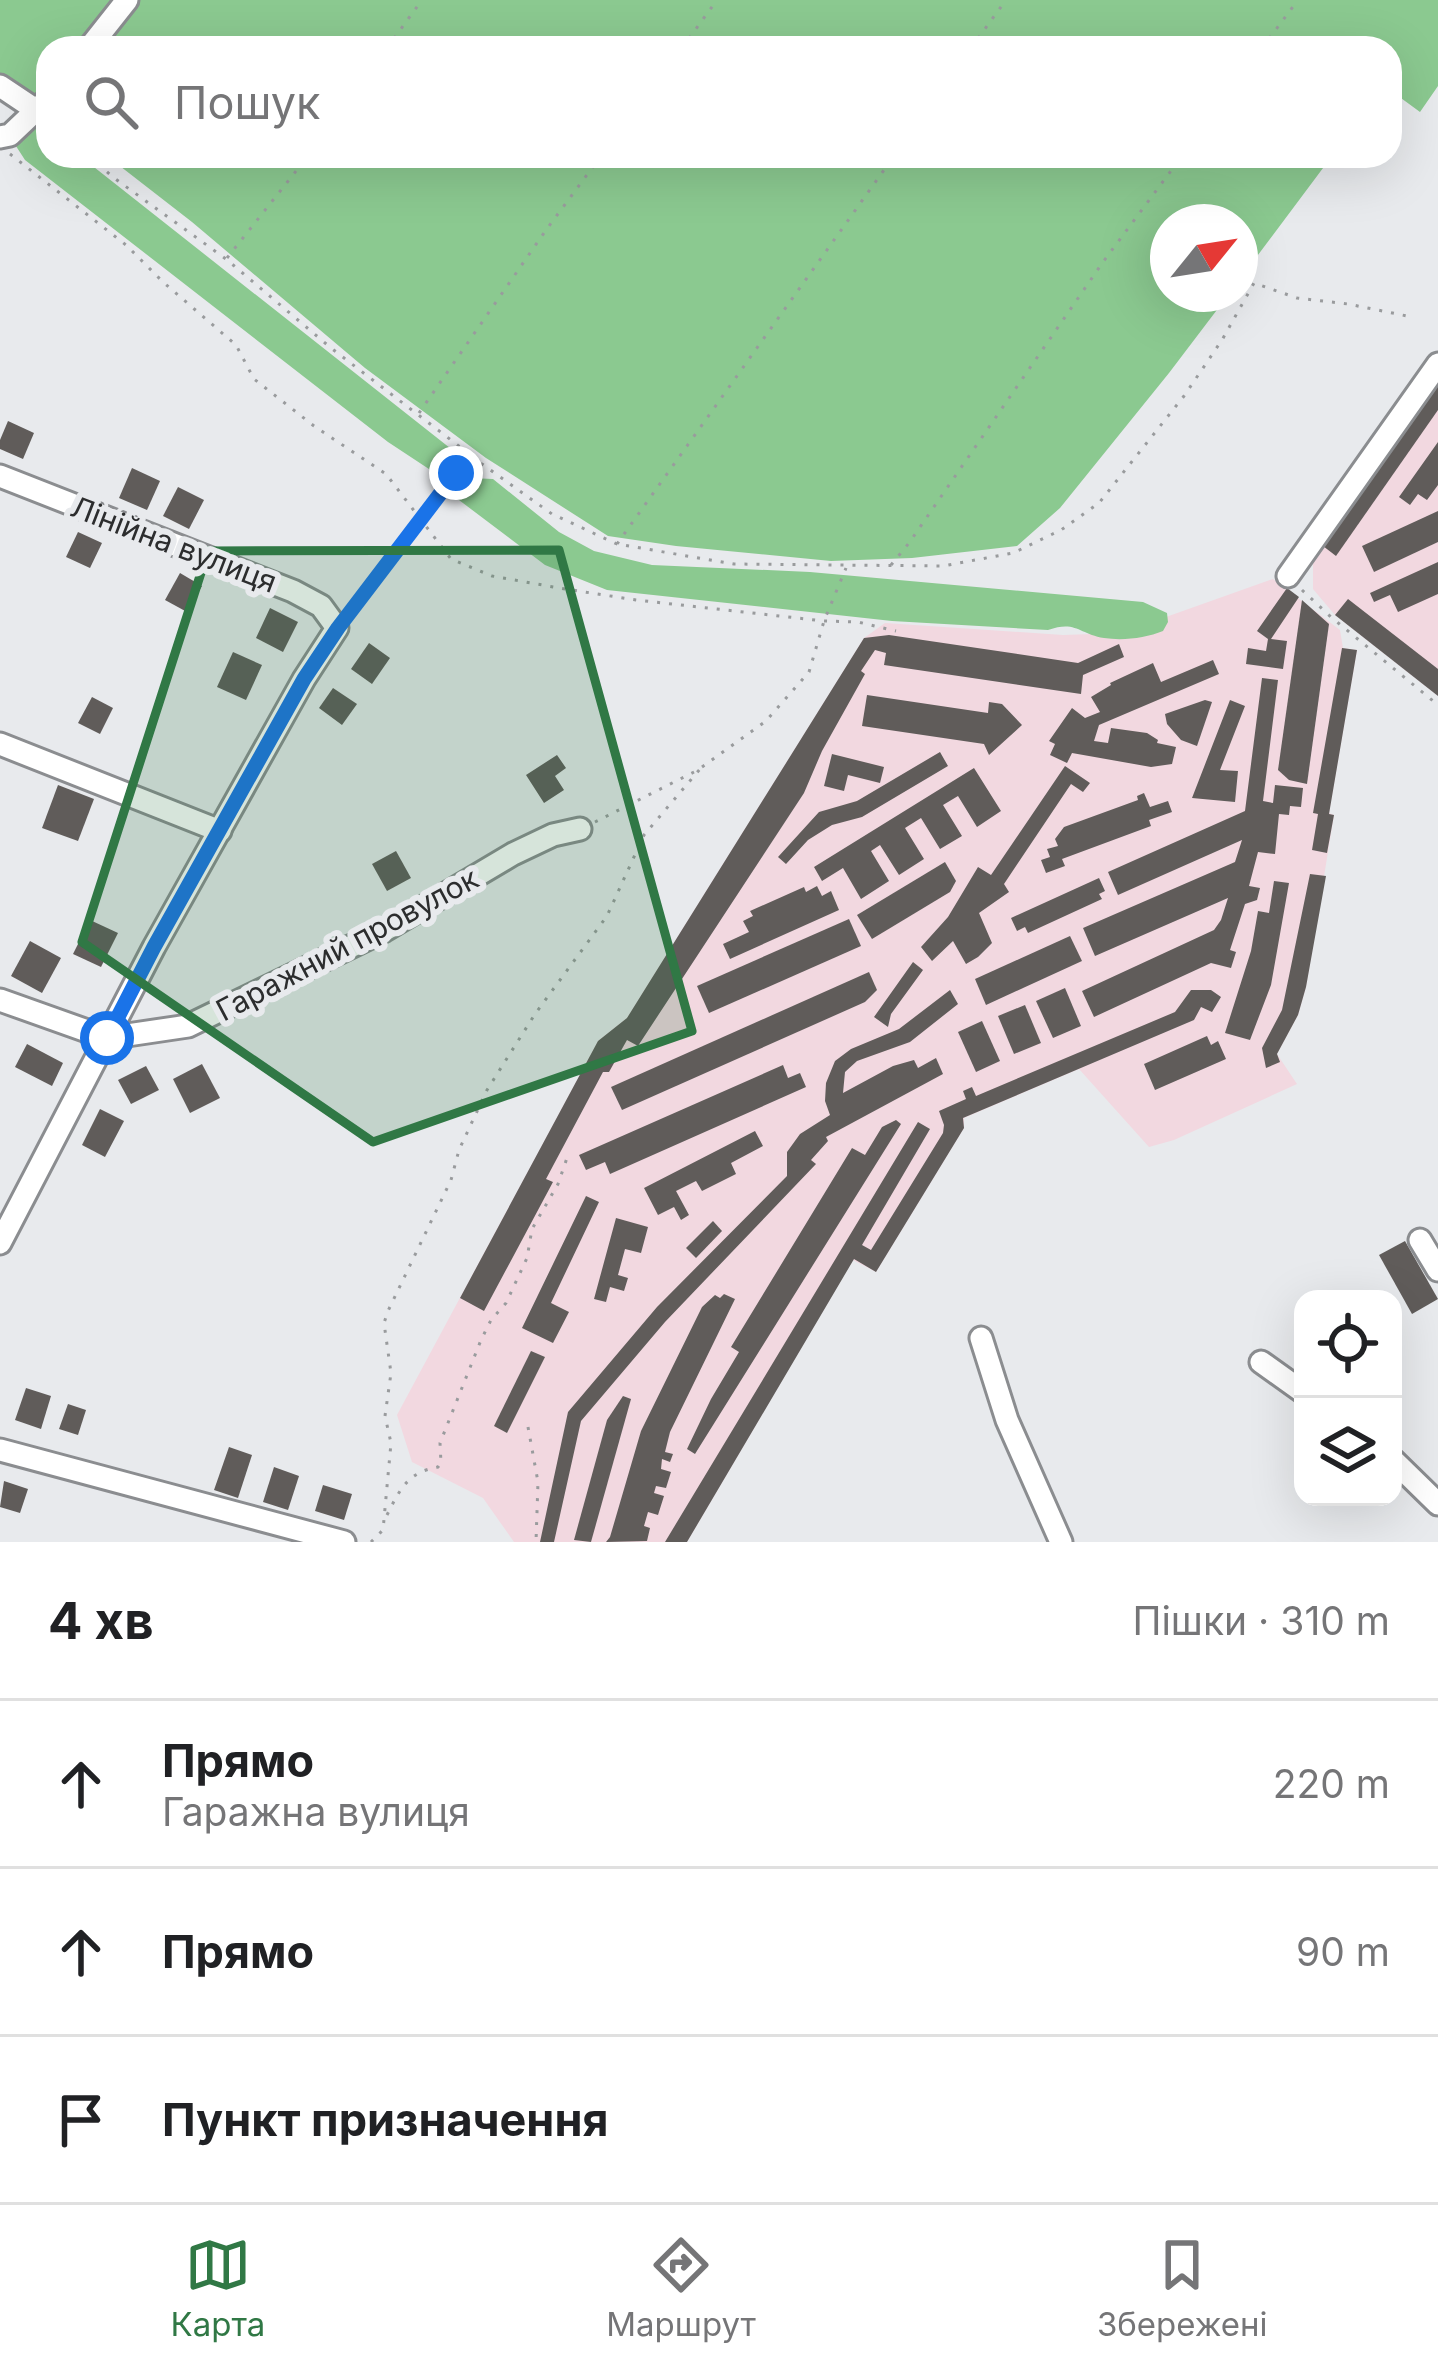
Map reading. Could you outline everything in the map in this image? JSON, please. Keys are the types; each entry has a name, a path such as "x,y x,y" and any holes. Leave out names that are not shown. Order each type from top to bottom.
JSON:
{"street":[{"path":"98,36 127,0"},
{"path":"0,86 36,101"},
{"path":"0,140 36,110"},
{"path":"1288,576 1438,364"},
{"name":"Лінійна вулиця","path":"0,476 292,591 321,606 338,628"},
{"path":"0,1243 154,947 304,679 338,628"},
{"path":"0,744 220,831"},
{"name":"Гаражний провулок","path":"107,1038 188,1026 385,929 513,854 553,835 580,829"},
{"path":"0,1000 107,1038"},
{"path":"1420,1240 1438,1270"},
{"path":"981,1338 1007,1420 1061,1542"},
{"path":"1262,1362 1294,1385"},
{"path":"0,1450 344,1542"},
{"path":"1402,1469 1438,1504"}],"path":[{"path":"396,36 422,0"},
{"path":"691,36 717,0"},
{"path":"980,36 1006,0"},
{"path":"1271,36 1298,0"},
{"path":"0,140 236,345 254,380 386,474 451,560 492,576 636,599 858,622 896,631"},
{"path":"103,168 552,514 617,544 734,564 943,566 1013,553 1061,530 1099,503 1184,396 1254,283 1298,298 1412,317"},
{"path":"226,259 298,168"},
{"path":"418,415 592,168"},
{"path":"617,544 885,168"},
{"path":"890,566 1173,168"},
{"path":"338,628 456,473 468,464 482,464"},
{"path":"580,829 700,769 766,721 809,672 846,566"},
{"path":"1288,576 1438,705"},
{"path":"371,1542 383,1530 386,1516 391,1443 385,1416 391,1373 384,1323 388,1311 451,1180 459,1150 487,1090 535,1014 607,916 644,835 700,769"},
{"path":"386,1516 407,1480 441,1463 440,1443 481,1340 490,1320 506,1303 527,1258 532,1229 558,1184 568,1155"},
{"path":"528,1426 538,1482 536,1542"}],"highlighted area":[{"path":"559,550 692,1031 373,1142 82,942 208,551"}],"shaded area":[{"path":"1438,381 1438,696 1335,615 1313,589 1313,563"},
{"path":"1273,579 1340,630 1343,648 1357,650 1306,987 1298,1015 1277,1054 1297,1084 1149,1147 1079,1069 964,1118 964,1128 876,1272 853,1260 687,1542 514,1542 483,1498 412,1462 397,1415 598,1041 627,1018 864,638 885,623 1063,635 1121,633"}],"green space":[{"path":"0,0 1438,0 1438,86 1420,112 1402,99 1402,36 36,36 36,102 0,74"},
{"path":"36,124 36,168 95,168 455,452 435,473 388,442 25,160 14,143"},
{"path":"122,168 1323,168 1258,255 1258,204 1150,204 1150,312 1215,312 1060,508 1017,546 831,561 608,536 486,458 365,368"},
{"path":"493,479 559,532 594,551 652,565 810,572 1143,602 1167,613 1168,622 1163,631 1111,639 1071,627 1048,630 892,621 607,590 545,565 455,497 454,483"}],"building":[{"path":"1438,381 1438,410 1336,556 1323,546"},
{"path":"8,421 34,433 23,459 0,449"},
{"path":"1438,442 1438,485 1427,500 1418,494 1410,505 1399,497"},
{"path":"132,468 160,481 147,510 119,498"},
{"path":"178,487 204,500 189,529 163,516"},
{"path":"1438,511 1438,542 1374,572 1362,546"},
{"path":"78,532 102,543 90,568 66,557"},
{"path":"1438,562 1438,594 1398,612 1390,595 1374,602 1370,593"},
{"path":"180,573 202,586 187,612 165,600"},
{"path":"1287,588 1299,597 1271,639 1287,641 1283,669 1246,664 1248,648 1266,651 1268,639 1257,631"},
{"path":"1348,599 1438,669 1438,696 1335,615"},
{"path":"1302,600 1329,624 1307,784 1289,780 1278,770"},
{"path":"270,608 298,622 283,652 256,638"},
{"path":"889,635 1078,663 1119,644 1124,657 1083,675 1081,694 884,665 886,653 875,650 804,793 638,1046 627,1040 609,1072 603,1072 546,1179 553,1182 484,1311 460,1298 598,1041 627,1018 864,638"},
{"path":"369,643 390,658 372,684 351,669"},
{"path":"1342,648 1357,650 1329,814 1334,815 1327,853 1312,850 1318,814 1313,813"},
{"path":"233,652 262,665 246,700 217,687"},
{"path":"1213,660 1219,674 1099,725 1094,741 1108,743 1111,728 1147,733 1157,743 1176,747 1172,764 1151,767 1072,753 1067,763 1050,755 1055,744 1049,741 1072,708 1085,718 1100,712 1091,697 1110,683 1153,663 1161,682"},
{"path":"1262,678 1278,680 1263,801 1273,803 1275,785 1303,788 1301,807 1290,806 1289,815 1279,814 1275,854 1258,852 1249,886 1260,888 1257,900 1245,904 1230,950 1236,952 1231,968 1211,963 1094,1017 1082,991 1214,930 1221,920 1228,898 1095,956 1083,928 1235,862 1242,840 1118,895 1108,872 1245,811"},
{"path":"333,688 357,704 342,725 319,708"},
{"path":"867,695 988,713 989,702 1002,704 1022,725 989,755 984,744 862,726"},
{"path":"92,697 113,708 100,734 78,723"},
{"path":"1205,700 1212,702 1197,746 1181,740 1165,714"},
{"path":"1230,700 1245,706 1220,770 1238,771 1235,802 1192,798"},
{"path":"940,752 948,766 862,817 832,825 808,840 786,864 778,857 819,812 857,801"},
{"path":"832,754 884,767 880,783 848,775 844,791 824,786"},
{"path":"557,755 566,768 555,776 564,790 544,803 526,775"},
{"path":"1065,766 1090,783 1083,792 1071,784 1004,884 1009,892 979,913 992,943 966,964 953,941 932,961 921,947 948,917 978,867 991,875"},
{"path":"974,768 1001,811 977,827 958,796 943,805 962,836 940,849 921,818 905,828 924,859 899,875 880,845 871,851 889,881 861,899 843,868 822,881 814,867"},
{"path":"58,785 94,799 78,841 42,828"},
{"path":"1144,793 1150,807 1168,801 1172,812 1149,820 1151,826 1062,859 1065,866 1046,873 1041,860 1050,857 1047,849 1058,846 1055,839 1064,827 1138,800"},
{"path":"396,851 411,878 387,891 372,864"},
{"path":"945,862 956,881 950,892 872,939 857,915"},
{"path":"1310,874 1326,876 1306,987 1298,1015 1277,1054 1280,1062 1266,1068 1262,1048 1282,1010"},
{"path":"1099,878 1105,891 1099,894 1102,899 1028,933 1025,927 1017,931 1011,918"},
{"path":"1274,881 1289,883 1271,985 1250,1040 1225,1033 1251,951 1258,911 1269,913"},
{"path":"817,886 822,896 831,891 839,910 730,959 723,944 749,932 743,921 753,916 750,911 804,887 806,892"},
{"path":"849,919 861,946 709,1013 697,986"},
{"path":"90,920 118,933 101,967 73,954"},
{"path":"1070,936 1082,961 986,1005 975,979"},
{"path":"30,941 61,958 42,993 11,976"},
{"path":"913,962 923,970 891,1014 888,1027 874,1017"},
{"path":"869,972 877,990 865,1002 622,1110 611,1087"},
{"path":"1065,988 1081,1026 1053,1038 1036,1001"},
{"path":"950,990 958,1004 910,1042 857,1061 845,1072 843,1093 914,1060 918,1068 936,1058 943,1074 826,1137 828,1141 811,1160 816,1164 665,1322 581,1421 554,1542 540,1542 568,1412 657,1307 787,1176 787,1152 800,1134 830,1115 826,1083 835,1061 899,1029"},
{"path":"1191,990 1211,990 1221,997 1212,1012 1201,1007 1194,1020 963,1118 964,1128 876,1272 854,1259 687,1542 665,1542 918,1122 930,1129 862,1245 871,1250 943,1133 939,1111 966,1099 963,1091 972,1087 976,1096 1175,1012"},
{"path":"1025,1005 1041,1043 1014,1054 998,1016"},
{"path":"982,1021 1000,1061 976,1072 958,1032"},
{"path":"1207,1036 1211,1045 1218,1041 1226,1059 1155,1090 1144,1064"},
{"path":"27,1044 63,1063 52,1086 15,1067"},
{"path":"202,1064 220,1098 190,1113 173,1079"},
{"path":"783,1065 788,1078 800,1073 806,1087 610,1174 605,1162 586,1170 579,1155"},
{"path":"146,1066 159,1090 131,1104 118,1080"},
{"path":"100,1109 124,1121 105,1157 82,1145"},
{"path":"896,1120 901,1124 695,1454 687,1449 739,1352 731,1347 852,1148 865,1155 882,1127"},
{"path":"755,1131 763,1146 731,1163 736,1174 702,1191 696,1181 676,1191 689,1215 681,1220 674,1207 658,1215 644,1188"},
{"path":"586,1196 599,1202 551,1303 569,1312 553,1343 522,1328"},
{"path":"616,1218 648,1227 641,1253 625,1249 618,1275 628,1278 624,1291 610,1287 606,1302 594,1299"},
{"path":"713,1221 722,1231 696,1258 686,1248"},
{"path":"1405,1241 1438,1299 1412,1314 1379,1255"},
{"path":"715,1295 735,1299 670,1432 665,1452 673,1454 670,1462 662,1459 661,1469 671,1472 666,1488 656,1486 654,1493 664,1496 658,1515 648,1512 647,1541 606,1542 641,1431 702,1307"},
{"path":"531,1351 545,1357 507,1433 494,1426"},
{"path":"26,1388 51,1396 41,1429 15,1420"},
{"path":"623,1396 631,1399 591,1542 574,1540 607,1420"},
{"path":"68,1404 86,1410 78,1435 59,1429"},
{"path":"229,1447 252,1455 238,1498 214,1490"},
{"path":"274,1467 299,1476 288,1510 263,1502"},
{"path":"4,1481 28,1489 20,1513 0,1507"},
{"path":"323,1485 352,1494 344,1520 315,1511"}],"route":[{"path":"107,1038 304,679 456,473"}]}
